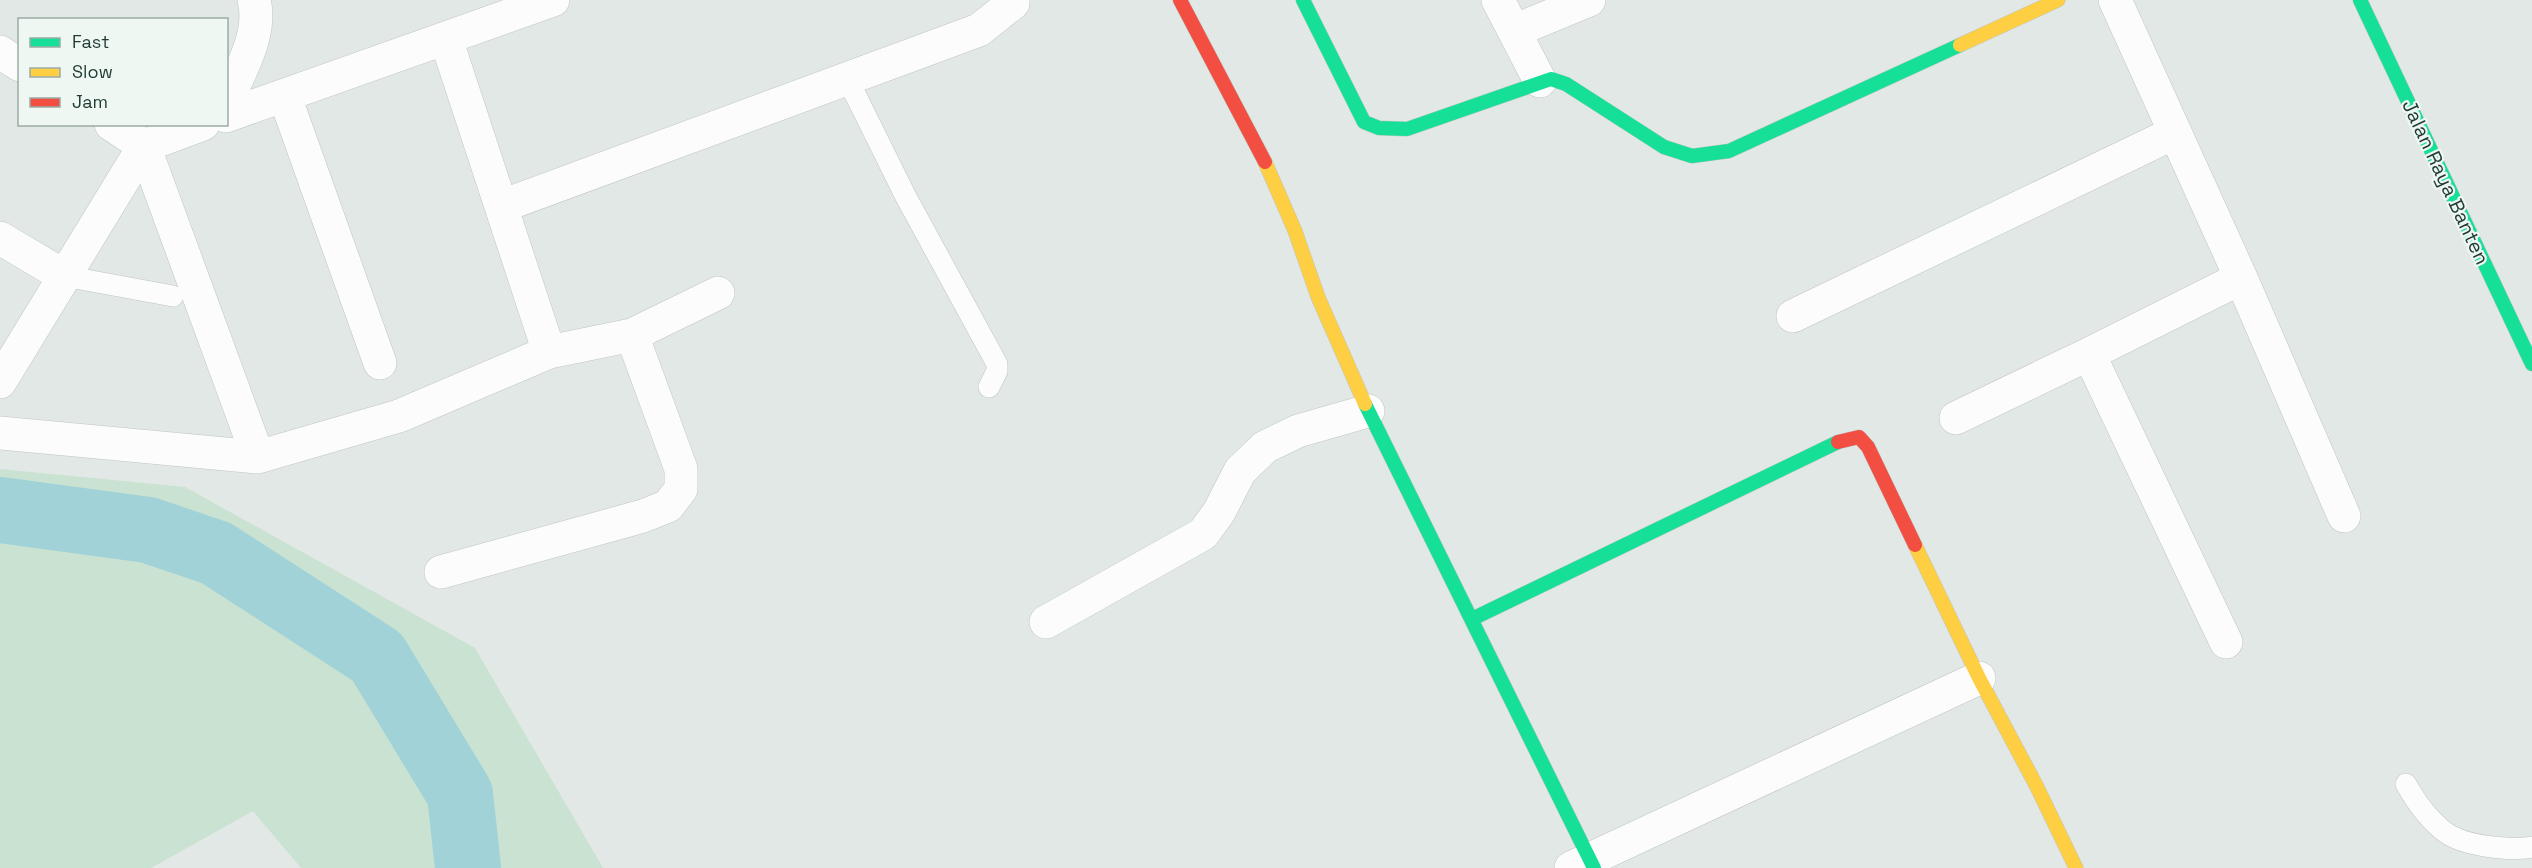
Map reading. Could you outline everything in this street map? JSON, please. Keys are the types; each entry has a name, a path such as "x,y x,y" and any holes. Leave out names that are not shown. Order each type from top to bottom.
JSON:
{"street":[{"path":"228,99 255,28 258,16 254,0"},
{"path":"228,115 553,0"},
{"path":"502,206 979,30 1013,3 1013,0"},
{"path":"1180,0 1268,168 1295,231 1318,297 1368,411 1472,619 1585,865 1979,678"},
{"path":"1303,0 1364,122 1372,127 1387,130 1407,129 1551,79 1566,84 1664,147 1692,156 1729,151 2058,0"},
{"path":"1498,0 1540,81"},
{"path":"1514,31 1589,0"},
{"path":"2115,0 2241,278 2344,516"},
{"name":"Jalan Raya Banten","path":"2360,0 2532,364"},
{"path":"446,39 549,351"},
{"path":"0,52 18,64"},
{"path":"285,97 380,363"},
{"path":"114,126 144,146 258,458"},
{"path":"0,382 144,146 198,126"},
{"path":"1793,316 2174,133"},
{"path":"0,238 64,276"},
{"path":"1956,418 2241,278"},
{"path":"0,433 258,458 399,416 549,351 632,335 718,293"},
{"path":"441,572 643,516 668,506 681,489 681,469 632,335"},
{"path":"2089,354 2226,642"},
{"path":"1046,622 1203,534 1219,512 1240,471 1265,447 1298,431 1368,411"},
{"path":"1472,619 1854,436 1864,441 1868,447 1979,678 2076,868"}],"lane":[{"path":"847,78 906,197 997,364 997,371 989,387"},
{"path":"64,276 172,296"},
{"path":"2406,784 2422,809 2447,834 2491,848 2532,847"}],"green space":[{"path":"0,469 185,487 475,648 603,868 301,868 253,811 151,868 0,868"}],"waterway":[{"path":"0,510 148,530 216,553 377,657 460,794 468,868"}],"traffic: fast":[{"path":"1303,0 1364,122 1379,128 1407,129 1551,79 1566,84 1664,147 1692,156 1729,151 1960,45"},
{"path":"2360,0 2532,364"},
{"path":"1365,404 1594,868"},
{"path":"1472,619 1838,442"}],"traffic: slow":[{"path":"1960,45 2058,0"},
{"path":"1265,162 1295,231 1318,297 1365,404"},
{"path":"1915,545 1979,678 2037,787 2076,868"}],"traffic: jam":[{"path":"1180,0 1265,162"},
{"path":"1838,442 1859,437 1868,447 1915,545"}]}
